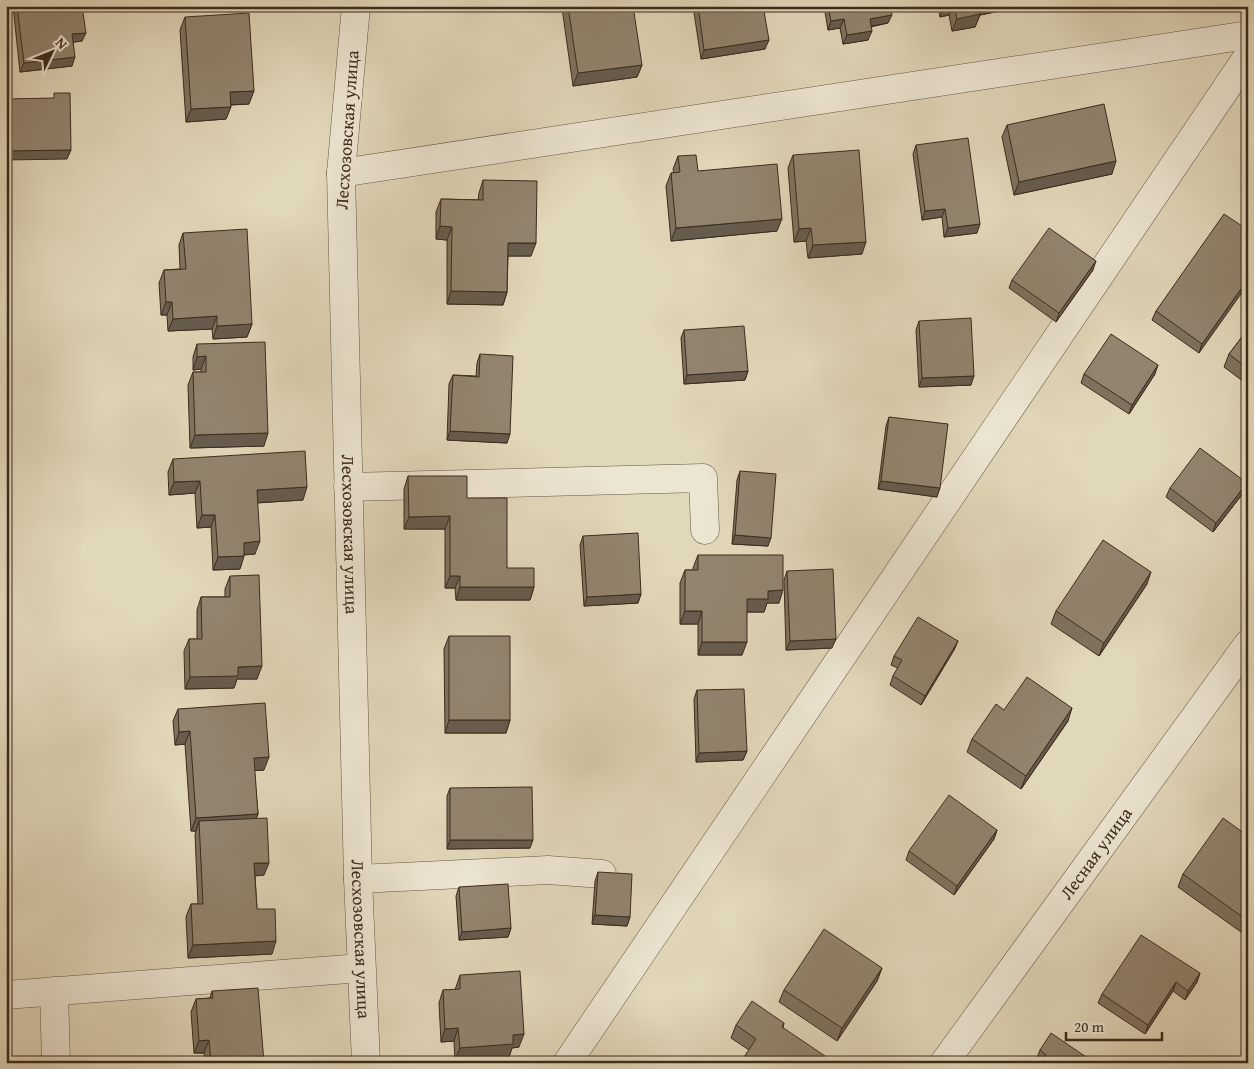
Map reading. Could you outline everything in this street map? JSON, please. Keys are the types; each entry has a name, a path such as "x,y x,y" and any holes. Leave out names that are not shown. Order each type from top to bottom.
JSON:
{"street":[{"name":"Лесхозовская улица","path":"356,6 340,173 358,879 366,1063"},
{"path":"340,173 1248,35"},
{"path":"567,1063 1248,56"},
{"path":"348,487 703,478 705,530"},
{"name":"Лесная улица","path":"944,1063 1248,644"},
{"path":"358,879 548,870 602,874"},
{"path":"6,995 361,968"},
{"path":"54,991 56,1063"}],"building":[{"path":"17,6 82,6 86,33 72,34 75,57 24,63"},
{"path":"568,6 633,6 642,65 578,73"},
{"path":"698,6 763,6 769,40 704,50"},
{"path":"828,6 890,6 892,15 870,19 872,31 847,35 844,19 831,21"},
{"path":"954,6 979,6 980,14 957,19"},
{"path":"249,13 254,91 230,92 231,107 191,109 185,17"},
{"path":"54,93 70,93 71,150 6,151 6,99 54,98"},
{"path":"1104,104 1116,161 1019,182 1007,125"},
{"path":"968,138 980,224 948,228 945,209 925,211 916,145"},
{"path":"859,150 866,242 813,245 811,228 799,229 793,155"},
{"path":"696,155 698,171 777,164 782,219 676,228 671,173 680,172 678,156"},
{"path":"483,180 537,181 536,243 508,243 507,292 451,291 452,227 440,226 441,199 483,200"},
{"path":"1224,214 1248,230 1248,279 1202,344 1156,311"},
{"path":"1049,228 1096,261 1059,313 1012,280"},
{"path":"247,229 252,324 217,326 217,316 173,319 172,302 166,302 164,270 186,269 183,233"},
{"path":"971,318 974,376 922,378 919,321"},
{"path":"744,326 748,371 687,375 684,330"},
{"path":"1248,329 1248,369 1229,354"},
{"path":"1111,334 1158,365 1132,405 1084,374"},
{"path":"265,342 268,433 195,435 193,372 206,372 206,356 197,357 197,344"},
{"path":"480,354 513,356 510,434 450,431 453,375 479,377"},
{"path":"889,417 948,424 940,488 881,481"},
{"path":"1200,448 1247,483 1216,523 1170,488"},
{"path":"305,451 307,487 257,490 260,541 244,543 244,556 218,557 215,515 202,515 200,481 174,482 173,459"},
{"path":"740,471 776,474 771,538 735,535"},
{"path":"408,476 467,476 467,498 507,498 507,568 534,568 534,587 460,587 460,576 450,576 450,516 409,517"},
{"path":"638,533 641,594 587,597 583,536"},
{"path":"1103,540 1151,572 1104,643 1056,611"},
{"path":"698,555 783,555 783,590 768,591 768,599 747,599 747,642 702,642 702,611 685,611 685,570 698,570"},
{"path":"833,569 836,639 790,641 787,571"},
{"path":"259,575 262,666 238,667 238,676 190,677 189,639 202,639 201,597 230,597 230,576"},
{"path":"918,617 958,641 925,696 893,676 902,660 894,656"},
{"path":"449,636 510,636 510,720 449,720"},
{"path":"1027,677 1072,708 1026,776 972,739 996,704 1004,710"},
{"path":"744,689 747,751 699,753 697,690"},
{"path":"265,703 269,757 254,758 258,814 196,818 190,731 179,732 178,709"},
{"path":"532,787 533,840 450,840 450,788"},
{"path":"949,795 997,830 957,886 909,851"},
{"path":"267,818 269,863 254,863 257,909 275,909 276,941 193,945 191,904 203,904 199,821"},
{"path":"1223,818 1248,836 1248,921 1183,874"},
{"path":"598,872 632,874 630,917 595,915"},
{"path":"508,884 511,928 462,932 459,887"},
{"path":"824,929 882,968 842,1028 784,990"},
{"path":"1141,935 1200,973 1188,991 1176,982 1148,1025 1102,994"},
{"path":"520,971 524,1034 513,1035 513,1044 460,1048 458,1028 445,1029 443,990 460,989 460,975"},
{"path":"258,988 264,1063 211,1063 209,1040 199,1041 196,999 213,998 212,991"},
{"path":"752,1001 784,1023 782,1027 825,1056 820,1063 740,1063 756,1039 736,1025"},
{"path":"1051,1033 1095,1063 1041,1063 1046,1055 1040,1050"}]}
